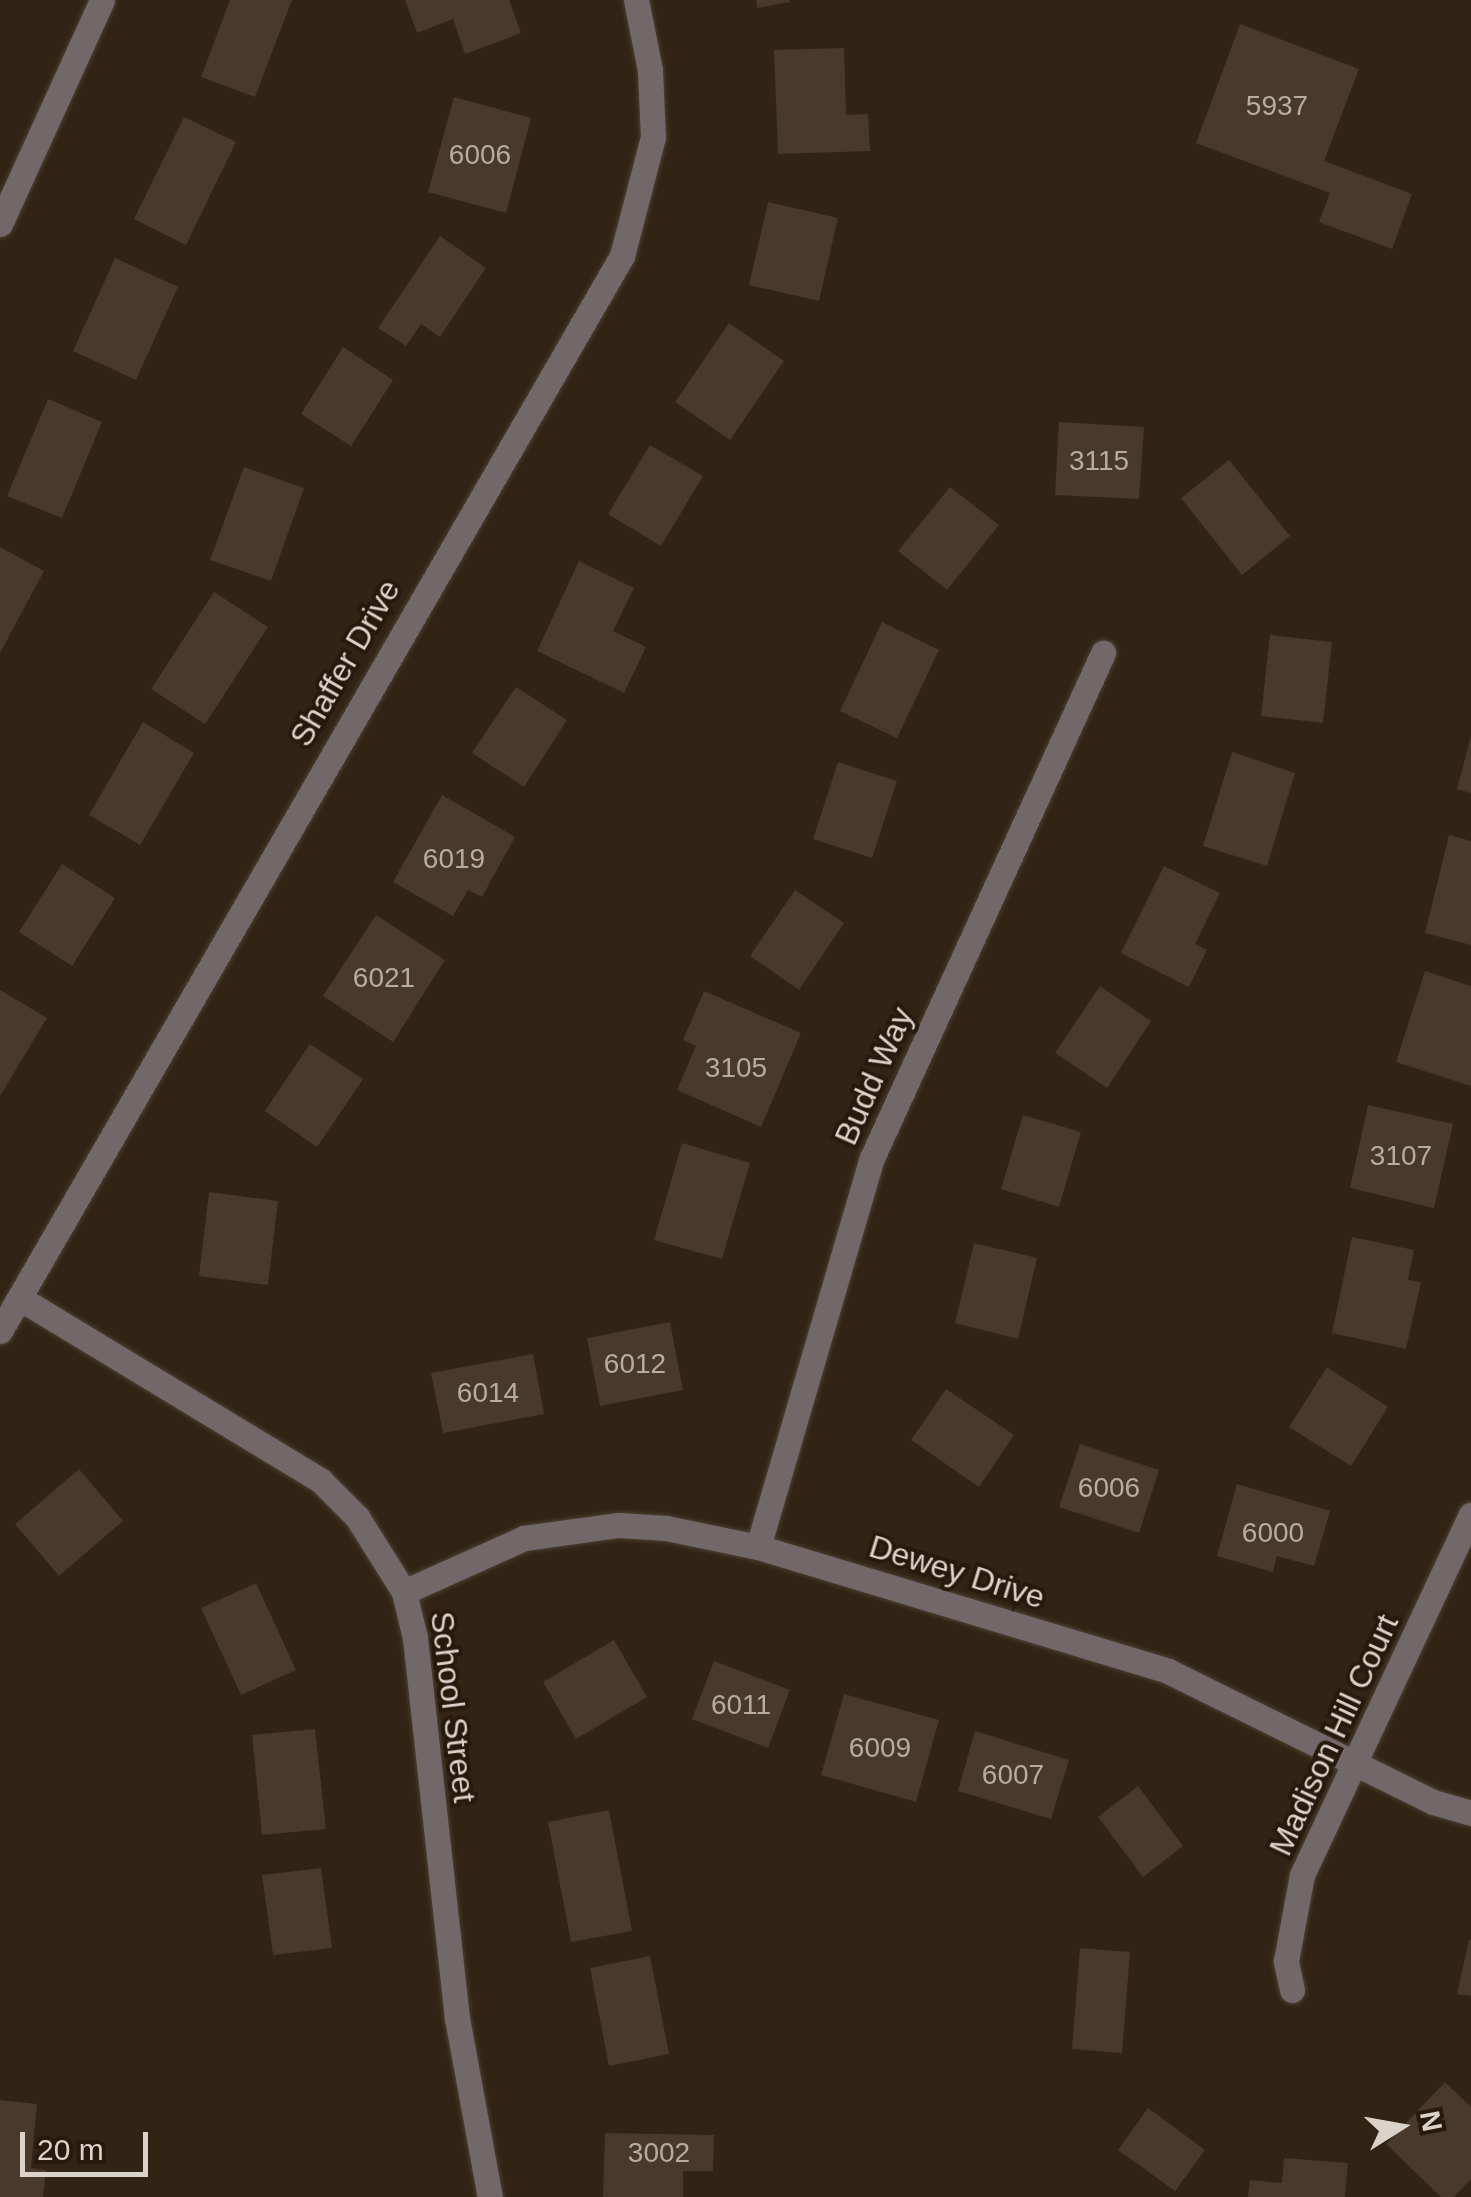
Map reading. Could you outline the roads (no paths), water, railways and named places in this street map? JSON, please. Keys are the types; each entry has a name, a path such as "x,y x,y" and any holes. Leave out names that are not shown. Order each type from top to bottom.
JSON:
{"street":[{"path":"0,224 102,0"},
{"name":"Shaffer Drive","path":"0,1332 622,256 652,137 650,70 636,0"},
{"name":"Budd Way","path":"758,1547 871,1160 1103,652"},
{"name":"School Street","path":"21,1299 320,1481 357,1517 404,1592 416,1638 457,2018 490,2197"},
{"name":"Madison Hill Court","path":"1292,1990 1286,1960 1292,1908 1354,1764 1471,1515"},
{"name":"Dewey Drive","path":"404,1592 524,1538 575,1528 666,1528 758,1547 1168,1671 1354,1764 1471,1813"}]}
